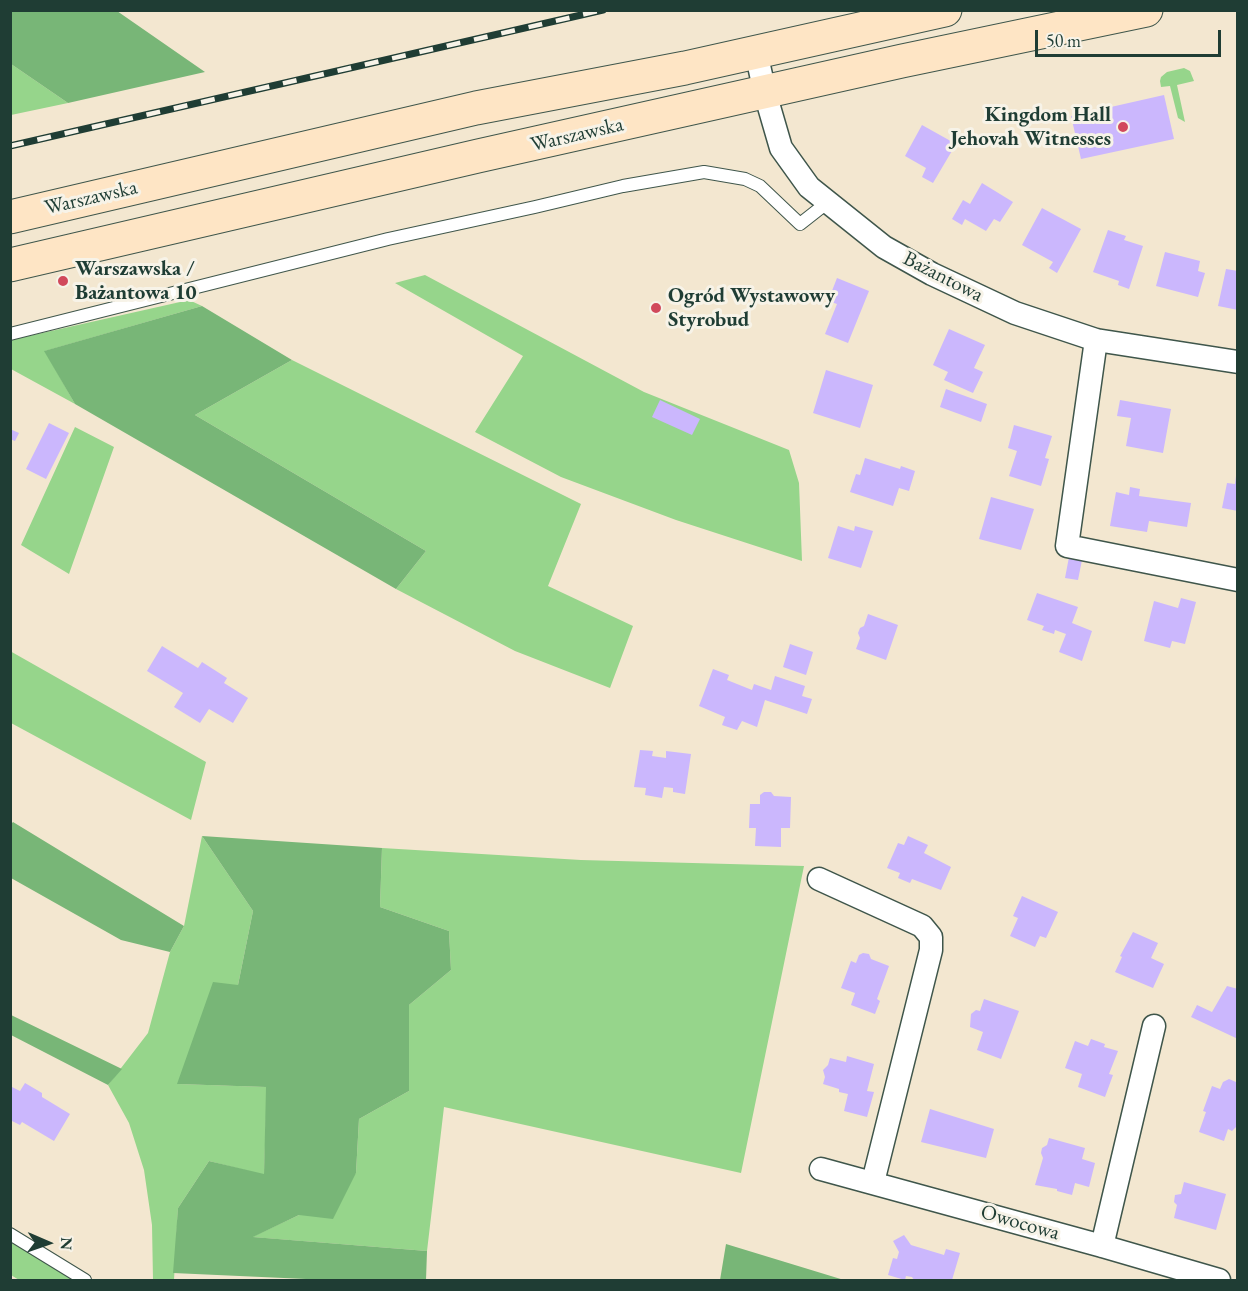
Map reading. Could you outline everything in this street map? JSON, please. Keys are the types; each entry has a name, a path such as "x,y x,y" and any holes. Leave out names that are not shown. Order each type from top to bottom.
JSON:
{"main road":[{"name":"Warszawska","path":"10,217 476,108 756,52 945,10"},
{"name":"Warszawska","path":"10,265 478,156 902,61 1146,10"}],"street":[{"name":"Bażantowa","path":"756,52 781,148 810,187 884,247 932,274 1015,314 1096,340 1238,362"},
{"path":"1096,340 1067,546 1238,580"},
{"path":"819,879 921,926 931,937 931,950 873,1182"},
{"path":"1102,1245 1154,1026"},
{"name":"Owocowa","path":"821,1169 1102,1245 1219,1281"}],"lane":[{"path":"10,334 388,239 623,186 704,172 745,179 760,186 800,224 828,202"},
{"path":"10,1234 85,1281"}],"green space":[{"path":"10,11 117,11 205,72 68,103 11,64"},
{"path":"11,64 68,103 11,115"},
{"path":"1184,68 1190,71 1194,81 1177,85 1185,122 1178,118 1170,86 1161,87 1160,81 1167,72"},
{"path":"425,275 644,392 789,450 799,483 802,561 676,520 561,477 475,432 523,356 395,283"},
{"path":"189,300 202,306 45,351 75,404 11,369 11,340"},
{"path":"202,306 292,360 195,415 426,551 396,589 75,404 44,351"},
{"path":"292,360 581,504 548,586 633,626 610,688 515,651 396,589 426,551 195,415"},
{"path":"75,427 114,447 69,574 21,545"},
{"path":"10,651 206,762 191,820 11,723"},
{"path":"13,822 184,926 170,952 121,940 11,878 11,824"},
{"path":"202,836 253,911 238,985 178,1084 267,1087 264,1175 209,1161 178,1208 174,1280 153,1280 152,1225 144,1170 129,1123 108,1085 148,1033 170,952 184,926"},
{"path":"202,836 382,848 380,907 449,931 451,970 409,1005 409,1091 359,1119 356,1173 333,1219 299,1215 253,1237 427,1251 426,1280 328,1280 173,1273 178,1208 209,1161 264,1174 266,1087 177,1084 213,982 238,985 253,911"},
{"path":"382,848 581,860 804,866 741,1173 444,1107 427,1251 252,1237 299,1215 356,1173 359,1119 409,1091 409,1005 451,970 449,931 380,907"},
{"path":"10,1015 122,1069 108,1085 11,1035"},
{"path":"10,1242 76,1280 19,1280 11,1275"},
{"path":"726,1244 844,1280 720,1280"}],"building":[{"name":"Kingdom Hall Jehovah Witnesses","path":"1164,95 1174,139 1081,159 1071,116"},
{"path":"922,125 956,144 933,183 922,177 926,168 905,156"},
{"path":"982,183 1013,202 1000,222 994,219 986,231 965,219 962,225 952,219 963,200 970,204"},
{"path":"1042,208 1081,229 1057,273 1049,268 1053,262 1022,245"},
{"path":"1108,230 1126,236 1124,240 1143,246 1129,289 1118,285 1119,281 1093,272"},
{"path":"1165,252 1200,261 1198,271 1205,273 1198,297 1156,286"},
{"path":"1226,269 1238,271 1238,310 1218,306"},
{"path":"837,278 869,291 848,343 825,334 837,304 828,301"},
{"path":"949,329 985,345 974,368 983,372 973,393 944,380 948,372 933,365"},
{"path":"826,370 873,385 860,428 813,413"},
{"path":"946,389 987,404 981,422 940,407"},
{"path":"660,400 700,419 692,435 652,417"},
{"path":"1120,400 1171,409 1163,453 1126,446 1131,418 1117,416"},
{"path":"49,423 69,433 46,479 26,469"},
{"path":"1014,425 1052,436 1045,458 1049,459 1041,486 1009,476 1017,451 1008,448"},
{"path":"10,429 19,433 15,441 10,439"},
{"path":"865,458 900,469 901,466 915,471 909,491 899,488 893,506 850,492 856,474 860,475"},
{"path":"1236,476 1238,511 1222,508 1227,483 1235,484"},
{"path":"1130,487 1140,489 1139,496 1191,503 1187,527 1149,521 1147,532 1110,526 1116,492 1129,495"},
{"path":"991,497 1034,509 1021,550 979,539"},
{"path":"838,526 854,531 855,526 873,531 861,568 828,558"},
{"path":"1069,557 1082,560 1078,580 1065,578"},
{"path":"1037,593 1078,607 1072,623 1092,631 1082,661 1059,652 1066,634 1055,630 1054,634 1042,630 1044,626 1027,620"},
{"path":"1181,598 1196,602 1185,644 1172,641 1170,648 1144,641 1154,601 1178,608"},
{"path":"868,614 898,625 886,660 856,649 860,638 858,633 864,626"},
{"path":"790,644 813,652 806,675 783,667"},
{"path":"162,646 198,668 202,662 227,678 224,683 248,698 233,723 209,709 200,723 174,707 183,693 147,671"},
{"path":"713,669 729,675 727,680 752,690 754,684 771,690 775,676 805,686 802,696 812,699 807,714 765,700 757,727 742,721 737,730 722,725 725,717 699,706"},
{"path":"640,750 653,751 652,756 666,758 666,751 691,754 685,794 673,792 673,788 664,787 662,798 645,795 646,788 634,787"},
{"path":"764,792 771,792 774,796 791,797 790,828 781,828 781,847 755,846 756,828 749,828 750,804 760,804 760,795"},
{"path":"908,836 928,845 924,853 951,867 941,890 912,879 910,883 898,878 900,873 887,868 898,843 904,845"},
{"path":"1022,896 1058,912 1046,938 1040,936 1035,947 1010,936 1018,918 1013,916"},
{"path":"1133,932 1158,943 1151,958 1164,964 1153,988 1115,972 1122,957 1120,956"},
{"path":"863,953 889,966 877,999 880,1001 875,1014 851,1005 855,993 841,988 851,961 856,963 859,955"},
{"path":"1227,986 1238,989 1238,1039 1191,1017 1197,1005 1212,1012"},
{"path":"984,999 1019,1011 1001,1059 977,1050 983,1032 970,1027 971,1014 976,1010 980,1011"},
{"path":"1091,1039 1105,1044 1104,1047 1118,1051 1109,1074 1113,1075 1105,1097 1078,1087 1082,1074 1065,1068 1075,1041 1088,1046"},
{"path":"847,1056 874,1064 867,1091 874,1092 867,1117 844,1111 848,1094 823,1084 825,1077 823,1070 830,1058 846,1062"},
{"path":"1229,1079 1238,1085 1238,1125 1232,1131 1228,1129 1224,1141 1199,1132 1206,1112 1203,1111 1212,1086 1220,1089 1223,1082"},
{"path":"25,1083 42,1093 42,1097 70,1114 54,1141 22,1122 20,1125 10,1120 10,1086 20,1091"},
{"path":"930,1109 994,1129 986,1158 921,1142"},
{"path":"1049,1138 1085,1148 1082,1159 1095,1163 1089,1187 1075,1183 1072,1195 1057,1191 1057,1189 1035,1185 1043,1158 1042,1148 1047,1145"},
{"path":"1184,1182 1226,1194 1216,1230 1174,1218 1177,1205 1174,1202 1175,1195 1181,1194"},
{"path":"904,1235 911,1245 944,1255 946,1249 960,1253 952,1280 914,1280 906,1276 905,1280 888,1275 893,1258 897,1259 899,1252 893,1241"}],"railway":[{"path":"10,146 603,10"}],"place":[{"name":"Kingdom Hall Jehovah Witnesses","path":"1123,127"},
{"name":"Warszawska / Bażantowa 10","path":"63,281"},
{"name":"Ogród Wystawowy Styrobud","path":"656,308"}]}
